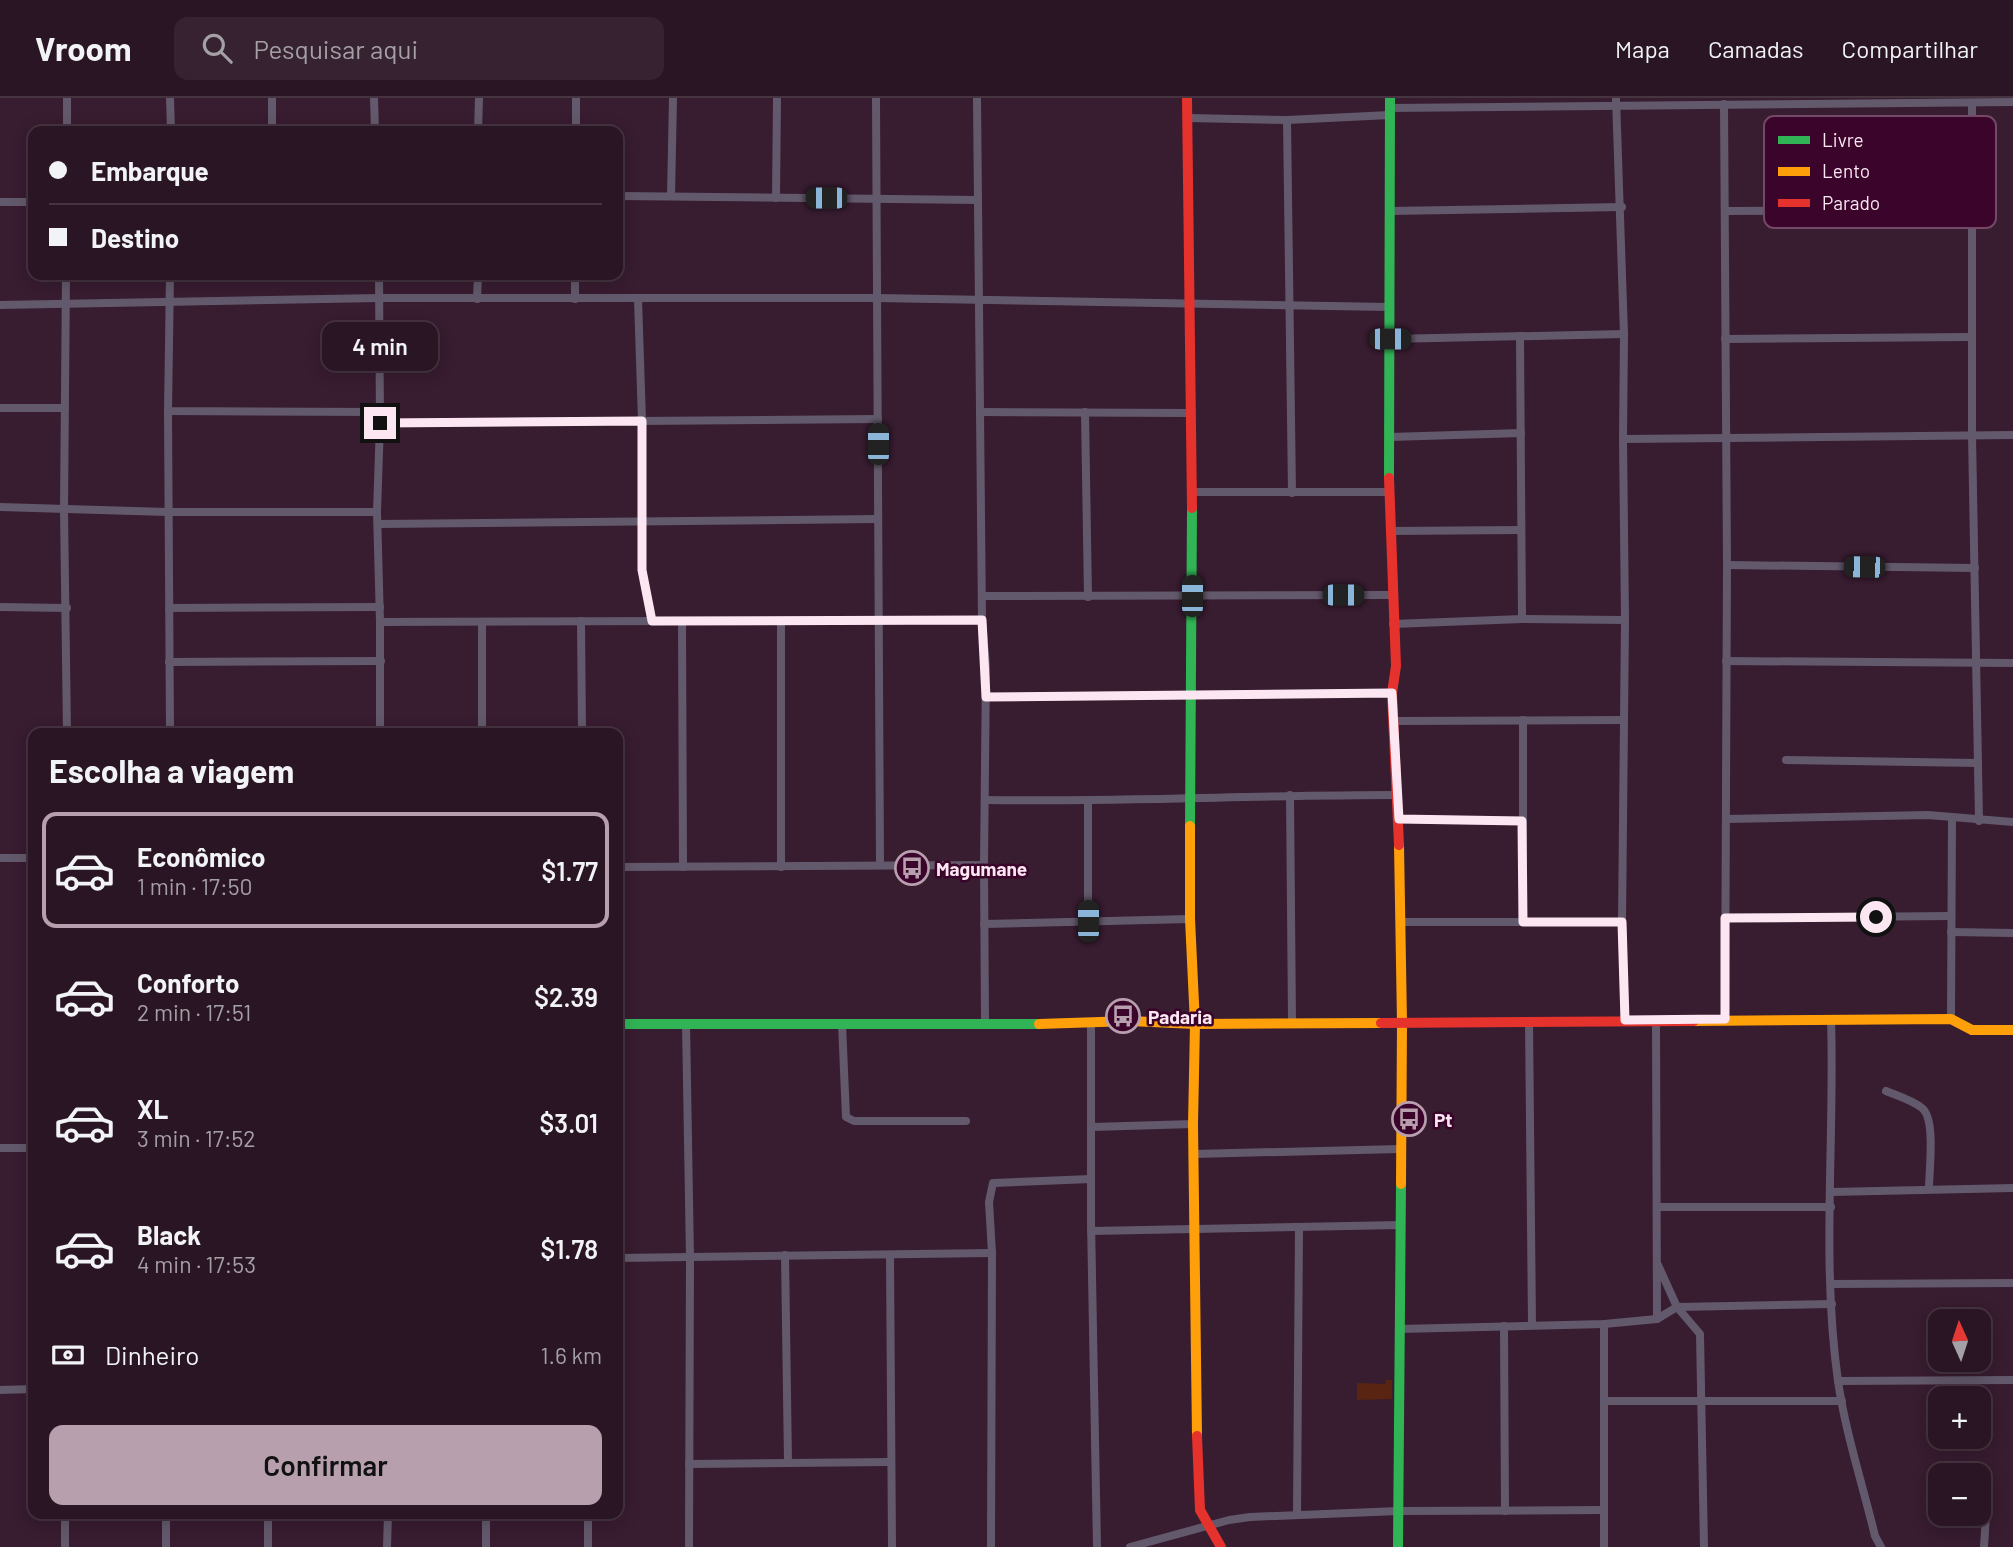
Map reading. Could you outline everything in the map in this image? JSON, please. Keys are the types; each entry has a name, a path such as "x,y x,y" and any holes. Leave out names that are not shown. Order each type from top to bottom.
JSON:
{"street":[{"path":"67,98 67,126"},
{"path":"170,98 171,126"},
{"path":"272,98 272,126"},
{"path":"374,98 375,126"},
{"path":"478,126 479,98"},
{"path":"576,98 576,126"},
{"path":"671,196 673,98"},
{"path":"776,198 777,98"},
{"path":"876,98 880,864"},
{"path":"977,98 982,620 986,697 985,1023"},
{"path":"1187,98 1193,696 1190,919 1195,1024 1197,1479 1200,1510 1221,1547"},
{"path":"1188,118 1287,120 1390,107 1617,102 2013,102"},
{"path":"1617,102 1624,334 1622,922 1625,1020"},
{"path":"1972,103 1972,116"},
{"path":"1724,104 1727,437 1725,1019"},
{"path":"1390,107 1389,492 1402,1022 1398,1547"},
{"path":"1287,120 1292,493"},
{"path":"623,196 978,200"},
{"path":"0,202 28,202"},
{"path":"1390,211 1622,207"},
{"path":"1726,211 1764,211"},
{"path":"1971,228 1979,821"},
{"path":"66,280 66,728"},
{"path":"170,280 167,512 170,728"},
{"path":"379,280 380,423 377,512 380,728"},
{"path":"477,299 478,280"},
{"path":"575,280 575,299"},
{"path":"0,304 379,298 878,298 1390,307"},
{"path":"638,299 642,421 642,570 652,621"},
{"path":"1390,339 1624,334"},
{"path":"1520,336 1522,619"},
{"path":"1725,339 1972,337"},
{"path":"0,408 65,408"},
{"path":"168,411 380,412"},
{"path":"1085,411 1088,597"},
{"path":"980,412 1190,413"},
{"path":"380,423 878,419"},
{"path":"1391,437 1521,433"},
{"path":"1623,439 2013,435"},
{"path":"1192,492 1389,492"},
{"path":"0,507 167,512 377,512"},
{"path":"378,524 878,519"},
{"path":"1390,531 1520,530"},
{"path":"1727,565 1975,568"},
{"path":"982,596 1393,595"},
{"path":"0,607 67,608"},
{"path":"169,608 380,607"},
{"path":"1392,624 1522,619 1625,620"},
{"path":"380,622 982,620"},
{"path":"581,621 582,728"},
{"path":"682,621 683,867"},
{"path":"781,621 781,867"},
{"path":"482,622 482,728"},
{"path":"169,662 381,661"},
{"path":"1726,661 2013,663"},
{"path":"986,697 1392,693"},
{"path":"1522,720 1523,922"},
{"path":"1395,721 1624,720"},
{"path":"1786,760 1978,763"},
{"path":"985,800 1088,802 1290,795 1396,795"},
{"path":"1290,795 1292,1021"},
{"path":"1088,802 1088,921"},
{"path":"1726,819 1928,815 2013,822"},
{"path":"1952,818 1951,1019 1960,1028 1978,1031 2013,1030"},
{"path":"1399,819 1522,821"},
{"path":"0,858 28,858"},
{"path":"623,867 984,865"},
{"path":"1725,918 1951,916"},
{"path":"984,924 1190,919"},
{"path":"1399,922 1622,922"},
{"path":"1951,932 2013,933"},
{"path":"1831,1019 1831,1284 1838,1381 1875,1536 1881,1547"},
{"path":"623,1024 1091,1024 1130,1021 1195,1024 1292,1021 1951,1019"},
{"path":"1656,1020 1657,1319"},
{"path":"1529,1021 1532,1325"},
{"path":"686,1023 690,1258 689,1547"},
{"path":"842,1024 846,1117 854,1121 966,1121"},
{"path":"1091,1024 1091,1231 1097,1547"},
{"path":"1886,1091 1920,1106 1928,1114 1929,1189"},
{"path":"1092,1127 1194,1124"},
{"path":"0,1148 28,1149"},
{"path":"1195,1154 1400,1149"},
{"path":"991,1547 992,1253 989,1202 993,1183 1091,1179"},
{"path":"1831,1192 2013,1188"},
{"path":"1657,1207 1831,1207"},
{"path":"1091,1231 1400,1225"},
{"path":"1297,1515 1299,1227"},
{"path":"623,1258 992,1253"},
{"path":"785,1255 789,1463"},
{"path":"890,1256 892,1547"},
{"path":"1657,1262 1677,1307 1700,1334 1704,1547"},
{"path":"1831,1284 2013,1283"},
{"path":"1399,1329 1604,1324 1657,1319 1677,1307 1832,1304"},
{"path":"1604,1324 1604,1547"},
{"path":"1504,1326 1505,1511"},
{"path":"1838,1381 2013,1380"},
{"path":"0,1390 28,1389"},
{"path":"1605,1401 1842,1401"},
{"path":"689,1464 890,1462"},
{"path":"1130,1547 1209,1528 1229,1520 1250,1517 1398,1511 1604,1510"},
{"path":"65,1519 65,1547"},
{"path":"166,1519 166,1547"},
{"path":"268,1519 268,1547"},
{"path":"387,1547 388,1519"},
{"path":"486,1519 486,1547"},
{"path":"588,1519 588,1547"},
{"path":"1984,1547 1985,1526"}],"shaded area":[{"path":"1386,1380 1392,1380 1392,1399 1357,1400 1357,1383 1385,1384"}],"traffic: fast":[{"path":"1389,478 1390,98"},
{"path":"1190,826 1192,508"},
{"path":"623,1024 1039,1024"},
{"path":"1398,1547 1401,1184"}],"traffic: slow":[{"path":"1190,826 1190,919 1195,1024 1193,1124 1197,1436"},
{"path":"1399,845 1401,1184"},
{"path":"1694,1021 1951,1019 1972,1030 2013,1030"},
{"path":"1039,1024 1130,1021 1195,1024 1381,1023"}],"traffic: jam":[{"path":"1187,98 1192,508"},
{"path":"1389,478 1396,666 1392,693 1399,845"},
{"path":"1381,1023 1694,1021"},
{"path":"1197,1436 1200,1510 1221,1547"}],"place":[{"name":"Magumane","path":"912,868"},
{"name":"Padaria","path":"1123,1016"},
{"name":"Pt","path":"1409,1119"}],"route":[{"path":"380,423 642,421 642,570 652,621 982,620 986,697 1392,693 1399,819 1522,821 1523,922 1622,922 1625,1020 1725,1019 1725,918 1876,917"}]}
